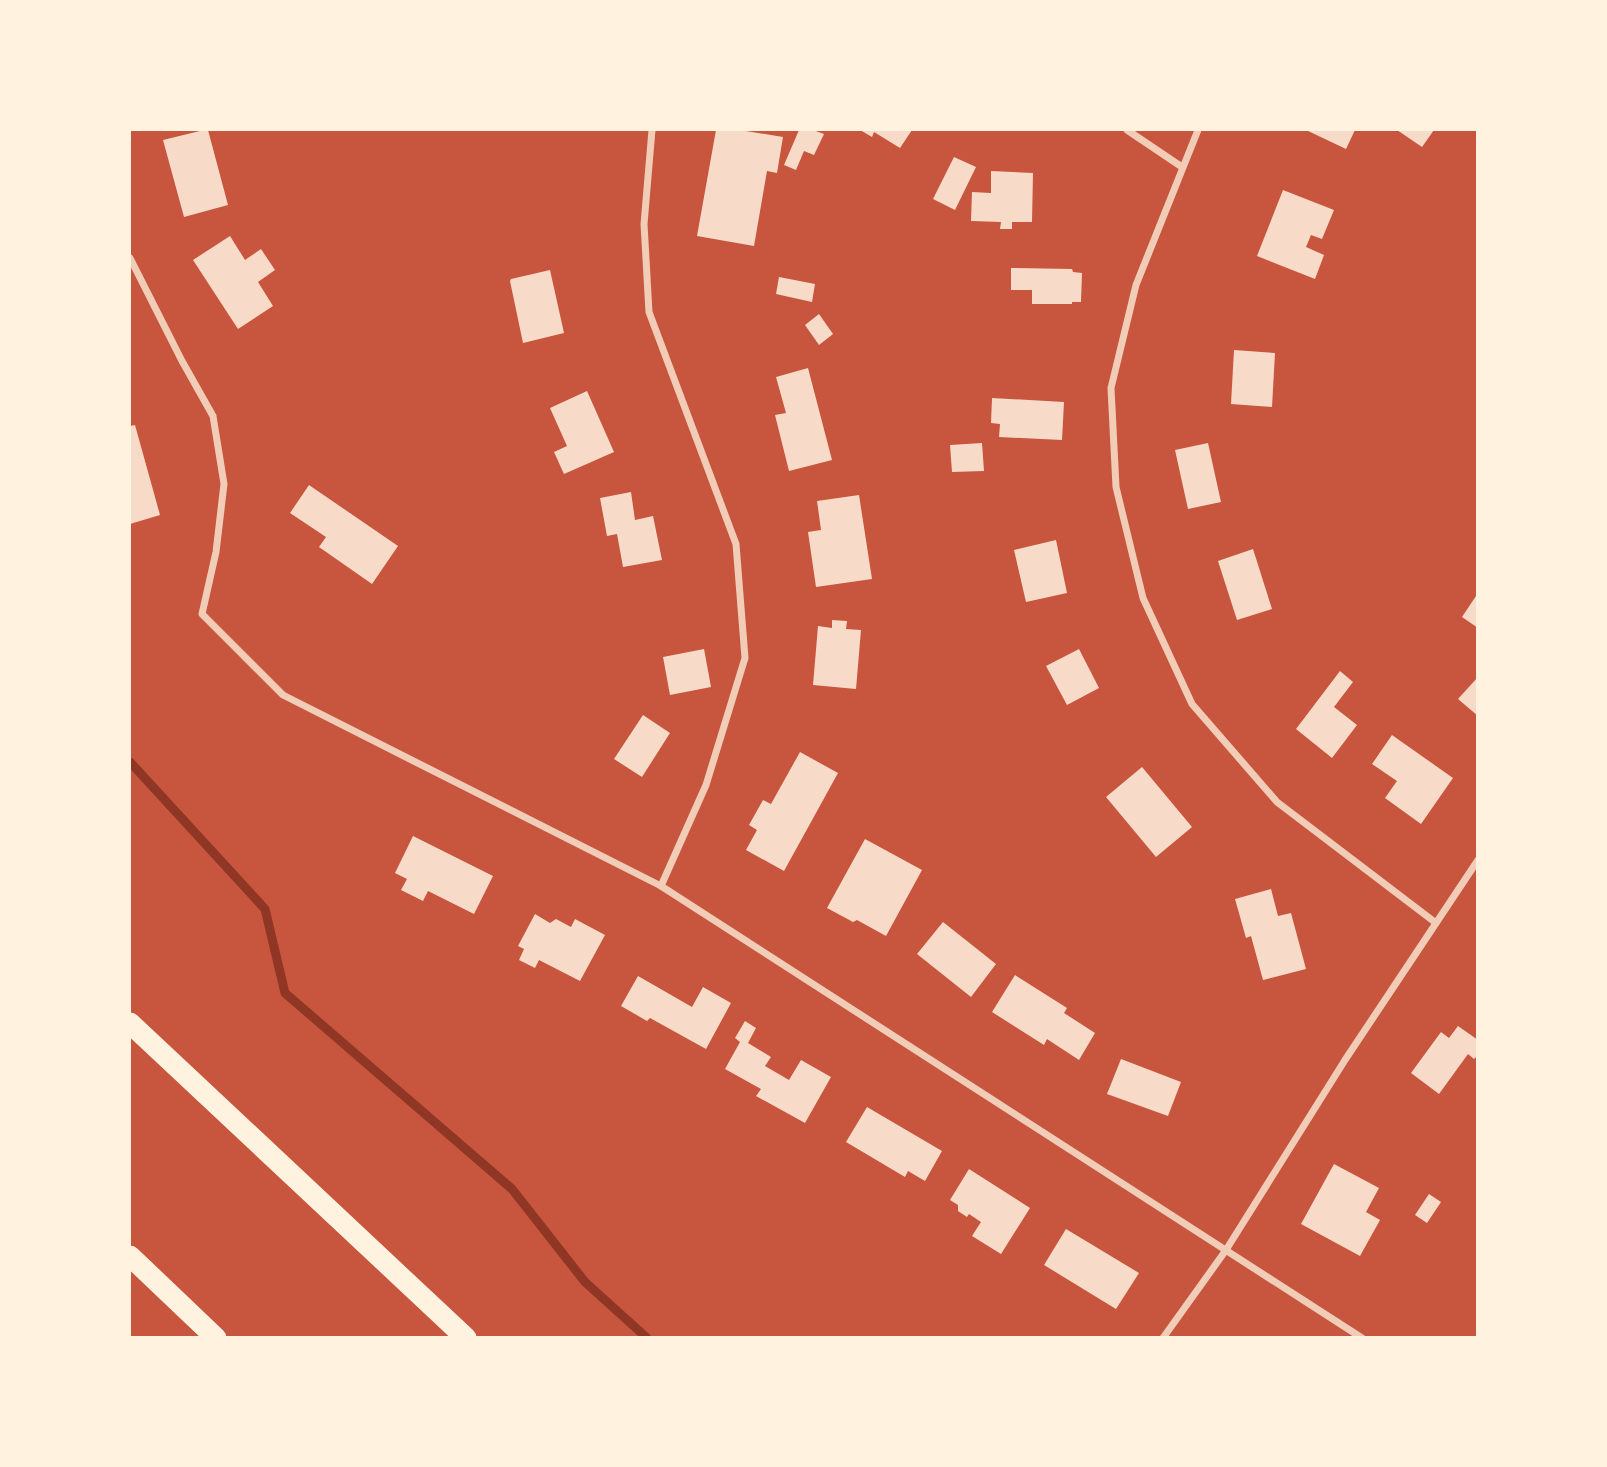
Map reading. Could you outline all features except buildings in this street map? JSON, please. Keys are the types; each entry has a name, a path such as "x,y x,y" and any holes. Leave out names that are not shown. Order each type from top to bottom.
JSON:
{"highway":[{"path":"130,1023 466,1338"},
{"path":"130,1256 216,1338"}],"street":[{"path":"652,130 643,224 649,312 736,544 745,658 706,785 661,886"},
{"path":"1127,130 1182,167"},
{"path":"1198,130 1136,285 1111,388 1116,487 1143,598 1192,704 1277,802 1436,923"},
{"path":"130,258 213,416 224,484 216,552 202,614 283,695 661,886 1362,1338"},
{"path":"1163,1338 1226,1250 1345,1060 1478,860"}],"waterway":[{"path":"130,762 265,909 285,993 512,1189 585,1282 647,1338"}]}
